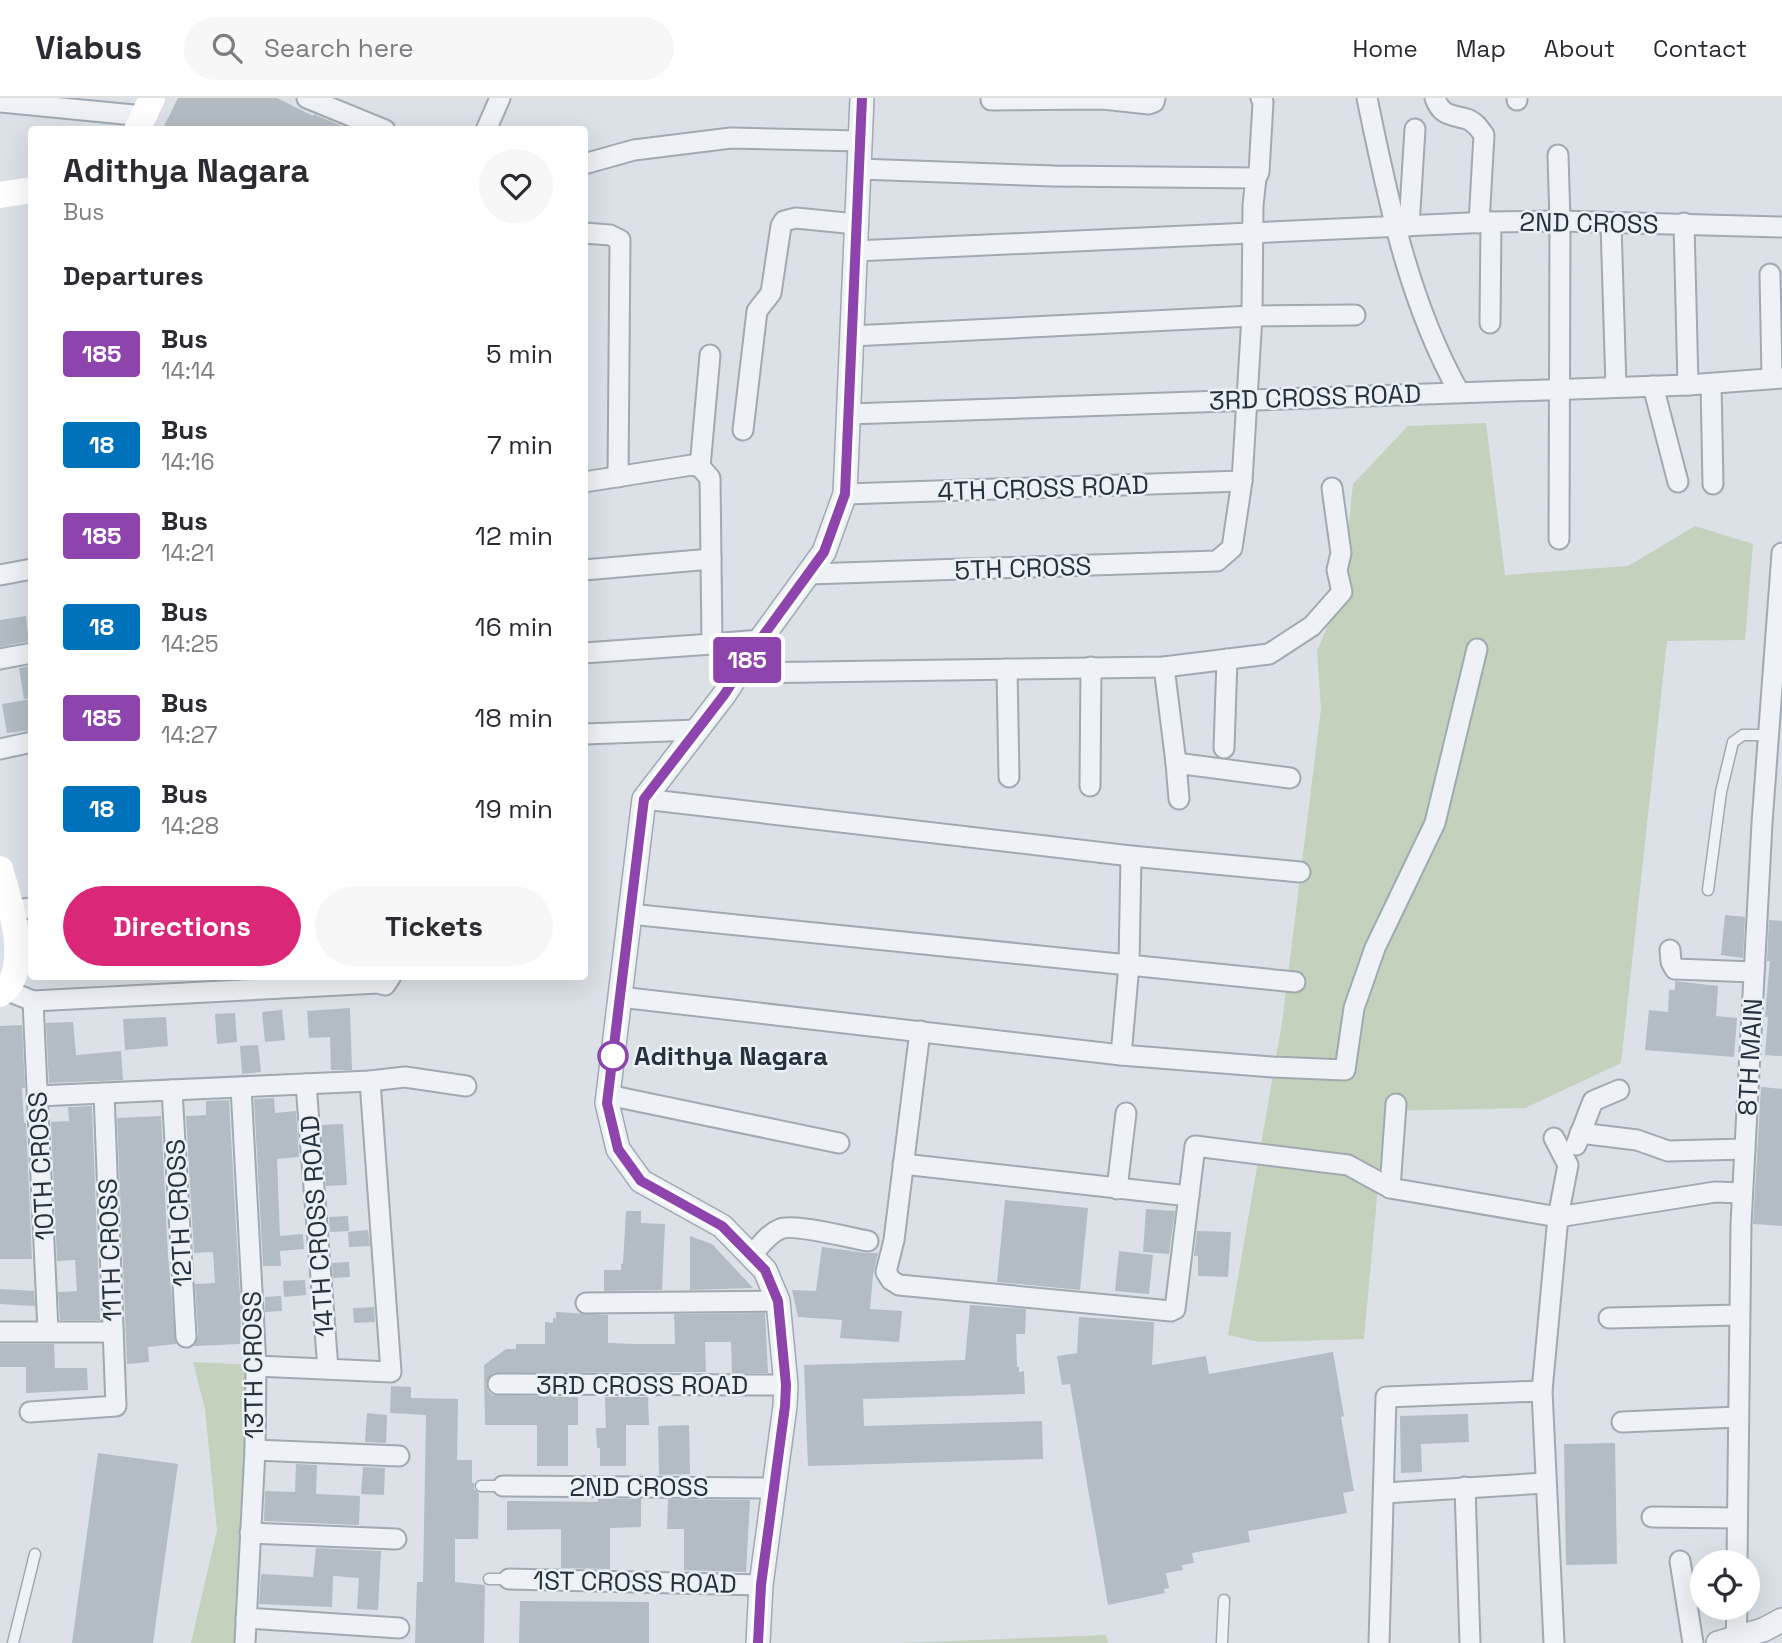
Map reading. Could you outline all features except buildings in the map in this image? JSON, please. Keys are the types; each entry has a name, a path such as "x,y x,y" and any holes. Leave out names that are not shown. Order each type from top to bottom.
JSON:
{"main road":[{"path":"0,195 28,191"},
{"path":"0,869 22,909 14,973 2,990"},
{"path":"0,939 0,955"}],"street":[{"path":"307,98 375,126"},
{"path":"488,126 500,98"},
{"path":"758,1643 761,1585 786,1385 778,1301 765,1270 722,1226 641,1181 618,1149 607,1103 644,799 697,730 824,552 845,494 862,98"},
{"path":"991,100 1103,99 1149,104 1154,102 1155,98"},
{"path":"1242,481 1252,316 1256,178 1259,172 1263,102 1261,98"},
{"path":"1367,98 1403,227 1419,306 1433,343 1459,392"},
{"path":"1435,98 1445,112 1454,118 1475,124 1484,135 1490,323"},
{"path":"0,102 144,114"},
{"path":"1403,227 1415,129"},
{"path":"588,163 634,150 731,138 860,141"},
{"path":"1558,155 1561,389 1559,539"},
{"path":"859,169 1054,176 1256,178"},
{"path":"743,430 757,311 772,293 784,220 796,218 856,224"},
{"name":"2ND CROSS","path":"855,251 1485,222 1684,223 1782,227"},
{"path":"1611,223 1616,387"},
{"path":"1684,223 1688,385"},
{"path":"588,233 610,235 620,240 618,477"},
{"path":"1770,274 1777,378"},
{"path":"852,336 1252,316 1355,315"},
{"path":"700,467 710,355"},
{"name":"3RD CROSS ROAD","path":"849,414 1688,385 1777,378"},
{"path":"1711,384 1713,484"},
{"path":"1653,386 1678,482"},
{"path":"588,481 692,466 700,467 710,478 712,644"},
{"name":"4TH CROSS ROAD","path":"845,494 1242,481"},
{"name":"5TH CROSS","path":"809,574 1217,562 1232,548 1242,481"},
{"path":"738,673 1164,667 1269,654 1312,626 1342,592 1337,570 1341,553 1332,488"},
{"name":"8TH MAIN","path":"1737,1550 1742,1193 1754,972 1772,823 1782,553"},
{"path":"588,570 711,559"},
{"path":"0,575 28,570"},
{"path":"588,653 760,640"},
{"path":"620,997 1121,1055 1345,1070 1354,1009 1375,948 1435,823 1477,649"},
{"path":"0,659 28,654"},
{"path":"1224,748 1227,659"},
{"path":"1090,786 1091,667"},
{"path":"1164,667 1179,799"},
{"path":"1007,669 1009,777"},
{"path":"588,734 697,730"},
{"path":"0,749 28,743"},
{"path":"1176,763 1290,778"},
{"path":"644,799 1131,856 1300,872"},
{"path":"1121,1055 1129,965 1131,856"},
{"path":"630,914 1295,982"},
{"path":"1670,950 1675,969 1754,972"},
{"path":"2,990 33,1001 378,983 385,985 388,980"},
{"name":"10TH CROSS","path":"33,1001 48,1331"},
{"path":"920,1031 894,1240 886,1272 891,1280 899,1285 1171,1311 1177,1306 1195,1146 1348,1165 1390,1188 1558,1217 1715,1192 1742,1193"},
{"path":"37,1096 370,1081 405,1077 466,1086"},
{"path":"256,1366 391,1372 370,1081"},
{"name":"14TH CROSS ROAD","path":"306,1084 328,1369"},
{"name":"13TH CROSS","path":"241,1087 256,1366 255,1450 244,1643"},
{"name":"12TH CROSS","path":"172,1090 186,1337"},
{"path":"1554,1643 1542,1391 1558,1217 1567,1165 1593,1101 1619,1090"},
{"name":"11TH CROSS","path":"30,1412 117,1406 104,1093"},
{"path":"608,1095 839,1143"},
{"path":"1390,1188 1396,1104"},
{"path":"1117,1189 1126,1113"},
{"path":"1580,1133 1637,1140 1668,1151 1745,1149"},
{"path":"1554,1138 1567,1165"},
{"path":"903,1164 1189,1196"},
{"path":"751,1255 781,1228 797,1228 868,1241"},
{"path":"586,1303 778,1301"},
{"path":"1609,1318 1740,1315"},
{"path":"0,1332 113,1332"},
{"name":"3RD CROSS ROAD","path":"498,1384 786,1385"},
{"path":"1379,1643 1386,1397 1542,1391"},
{"path":"1622,1422 1738,1417"},
{"path":"255,1450 399,1456"},
{"path":"1384,1493 1545,1483"},
{"name":"2ND CROSS","path":"503,1486 775,1488"},
{"path":"1465,1487 1470,1643"},
{"path":"1652,1517 1737,1518"},
{"path":"250,1533 396,1539"},
{"path":"1680,1562 1693,1643"},
{"name":"1ST CROSS ROAD","path":"499,1579 761,1585"},
{"path":"246,1618 398,1628"},
{"path":"1727,1641 1733,1620"},
{"path":"1727,1641 1769,1631"}],"lane":[{"path":"1708,890 1721,792 1733,742 1774,722"},
{"path":"481,1486 503,1486"},
{"path":"13,1643 34,1554"},
{"path":"1222,1643 1224,1600"}],"green space":[{"path":"1486,423 1505,575 1628,566 1695,526 1753,544 1745,640 1667,641 1621,1063 1525,1108 1385,1111 1364,1339 1259,1342 1228,1335 1282,1023 1321,709 1317,651 1342,592 1353,484 1408,426"},
{"path":"193,1362 252,1365 236,1643 191,1643 217,1530 205,1409"},
{"path":"1106,1635 1108,1643 898,1643"}],"bus line":[{"name":"185","path":"758,1643 761,1585 785,1406 786,1385 778,1301 765,1270 722,1226 641,1181 618,1149 607,1103 644,799 724,695 824,552 845,494 862,98"}],"place":[{"name":"Adithya Nagara","path":"613,1056"}]}
